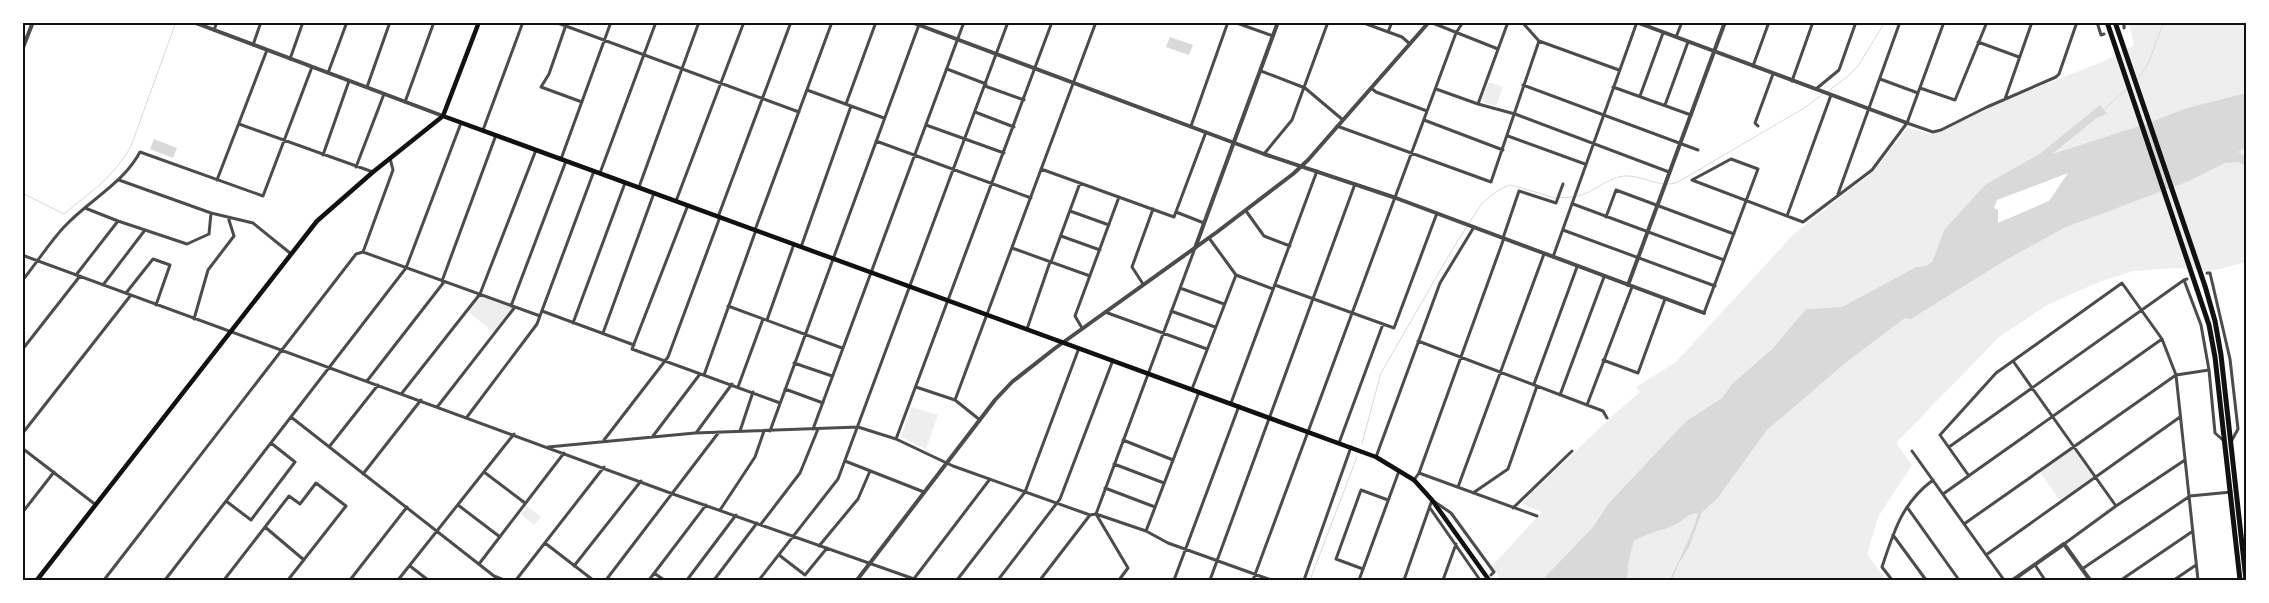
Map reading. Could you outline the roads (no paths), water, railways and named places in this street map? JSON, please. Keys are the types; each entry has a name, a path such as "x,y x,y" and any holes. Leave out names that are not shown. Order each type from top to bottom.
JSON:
{"main road":[{"path":"37,580 317,220 443,116 479,22"},
{"path":"2107,22 2186,255 2212,341 2228,442"},
{"path":"2115,22 2194,252 2215,321 2246,580"},
{"path":"443,116 1376,457 1414,480 1432,500 1489,580"},
{"path":"2234,492 2240,580"}],"street":[{"path":"22,50 33,22"},
{"path":"193,22 443,116"},
{"path":"214,30 217,22"},
{"path":"252,45 261,22"},
{"path":"290,59 303,22"},
{"path":"328,73 347,22"},
{"path":"367,87 390,22"},
{"path":"405,102 434,22"},
{"path":"483,130 523,22"},
{"path":"555,22 567,24 604,41 799,112"},
{"path":"438,406 513,306 611,22"},
{"path":"467,417 532,332 541,314 656,22"},
{"path":"639,187 699,22"},
{"path":"676,201 744,22"},
{"path":"604,440 665,361 791,22"},
{"path":"652,437 702,375 832,22"},
{"path":"846,104 876,22"},
{"path":"911,22 1264,154 1396,198 1552,258 1704,313 1747,202 1758,169 1731,159 1692,180 1747,202 1803,222 1872,170 1907,123 1944,22"},
{"path":"714,580 800,473 816,429 822,402 964,22"},
{"path":"759,580 836,482 845,462 1008,22"},
{"path":"955,400 1096,22"},
{"path":"1191,126 1228,22"},
{"path":"1234,22 1273,36"},
{"path":"1119,580 1128,568 1096,514 1278,22"},
{"path":"1264,154 1292,120 1328,22"},
{"path":"1361,22 1402,37 1410,44"},
{"path":"1388,32 1392,22"},
{"path":"857,580 946,463 1012,382 1082,328 1246,211 1301,166 1429,22 1498,49"},
{"path":"1254,580 1456,33 1463,22"},
{"path":"1478,104 1508,22"},
{"path":"1522,22 1539,41 1619,70"},
{"path":"1676,38 1682,22"},
{"path":"1587,405 1630,286 1647,232 1725,22"},
{"path":"1753,66 1769,22"},
{"path":"1792,81 1813,22"},
{"path":"1819,90 1839,70 1856,22"},
{"path":"1838,195 1900,22"},
{"path":"1920,88 1955,100 1987,22"},
{"path":"2004,99 2032,22"},
{"path":"1552,258 1637,23 1936,132 2004,99 2056,77 2059,74 2077,22"},
{"path":"2096,22 2103,35"},
{"path":"2124,22 2125,28"},
{"path":"896,439 1036,68 1051,23"},
{"path":"567,24 549,74 541,88 582,102"},
{"path":"770,431 919,24"},
{"path":"1640,96 1664,33"},
{"path":"1337,126 1491,182 1516,114 1523,85 1539,41"},
{"path":"1665,105 1688,42"},
{"path":"1978,42 2019,57"},
{"path":"217,180 267,50"},
{"path":"22,282 64,227 119,180 133,166 140,152 263,196 312,67"},
{"path":"947,70 1024,100"},
{"path":"1261,71 1305,88 1343,120"},
{"path":"1758,126 1755,123 1773,74"},
{"path":"1880,79 1918,93"},
{"path":"323,155 349,81"},
{"path":"1523,85 1698,150"},
{"path":"1613,87 1691,115"},
{"path":"1371,88 1376,92 1427,111"},
{"path":"1436,89 1478,104 1516,114 1668,174"},
{"path":"807,90 884,118"},
{"path":"356,166 384,94"},
{"path":"1787,216 1830,94"},
{"path":"801,247 851,106"},
{"path":"975,112 1014,127"},
{"path":"1424,120 1503,150"},
{"path":"165,580 406,268 462,122"},
{"path":"239,124 373,172"},
{"path":"926,125 1004,153"},
{"path":"1042,169 1174,217 1206,131"},
{"path":"367,381 443,281 496,135"},
{"path":"1508,136 1585,164"},
{"path":"876,141 1031,198"},
{"path":"402,394 480,294 536,150"},
{"path":"364,252 393,170 390,158"},
{"path":"1231,404 1317,171"},
{"path":"119,180 211,213 253,223 290,253"},
{"path":"573,323 626,182"},
{"path":"1027,329 1080,183"},
{"path":"1210,580 1314,299 1354,184"},
{"path":"1414,480 1419,473 1461,358 1519,191 1556,203 1563,184"},
{"path":"1606,217 1616,190 1734,234"},
{"path":"602,333 654,193"},
{"path":"1082,328 1075,316 1119,197"},
{"path":"1573,202 1606,217 1724,260"},
{"path":"688,205 632,349 780,403"},
{"path":"85,208 187,244 209,234 211,213"},
{"path":"1144,284 1132,267 1153,210"},
{"path":"1070,211 1109,225"},
{"path":"1246,211 1264,236 1290,246"},
{"path":"1176,212 1204,222"},
{"path":"1209,238 1236,275 1314,299 1394,328 1437,214"},
{"path":"194,318 208,270 234,236 228,217"},
{"path":"22,350 118,221"},
{"path":"1376,457 1440,283 1470,226"},
{"path":"103,285 144,230"},
{"path":"1563,230 1715,286"},
{"path":"1061,236 1100,250"},
{"path":"767,320 794,244"},
{"path":"1012,248 1090,276"},
{"path":"104,580 356,254 364,252 513,306 573,323 634,345"},
{"path":"1458,487 1544,254"},
{"path":"22,255 281,351 438,406 673,494 915,580 990,479"},
{"path":"126,293 152,260 170,265 156,305"},
{"path":"1473,493 1508,469 1577,267"},
{"path":"1949,447 2186,280 2201,326 2209,370 2215,433 2228,442 2238,429 2230,359 2210,273 2208,274"},
{"path":"1192,389 1236,275"},
{"path":"1560,394 1604,276"},
{"path":"1969,476 1940,435 1996,373 2122,283 2162,339 2176,375 2198,580"},
{"path":"1180,288 1224,304"},
{"path":"22,434 131,295"},
{"path":"1603,360 1638,373 1666,299"},
{"path":"728,306 842,348"},
{"path":"1171,311 1215,327"},
{"path":"1104,312 1207,349"},
{"path":"738,387 763,319"},
{"path":"1339,443 1383,324"},
{"path":"1943,494 2162,339"},
{"path":"1418,342 1603,411 1607,418"},
{"path":"957,580 1025,492 1079,348"},
{"path":"998,580 1057,503 1113,360"},
{"path":"2013,361 2116,506"},
{"path":"794,363 832,376"},
{"path":"1964,524 2176,375 2209,370"},
{"path":"695,433 732,384"},
{"path":"329,447 378,385"},
{"path":"916,387 955,400 980,420"},
{"path":"785,390 822,402"},
{"path":"740,431 754,392"},
{"path":"1146,531 1199,392"},
{"path":"363,474 421,400"},
{"path":"1174,580 1239,406"},
{"path":"291,417 494,576 504,580"},
{"path":"1986,555 2180,417"},
{"path":"548,447 604,440 695,433 858,427 896,439 946,463 1090,515 1096,514 1146,531 1217,562 1271,580"},
{"path":"720,510 755,457 764,431"},
{"path":"606,580 719,432"},
{"path":"398,580 514,434"},
{"path":"1123,440 1173,460"},
{"path":"226,501 251,520 295,462 271,443"},
{"path":"1304,580 1351,447"},
{"path":"22,448 96,505"},
{"path":"1513,508 1572,451"},
{"path":"1912,451 2004,580"},
{"path":"479,564 564,454"},
{"path":"2013,580 2116,506 2185,460"},
{"path":"845,462 924,492"},
{"path":"1114,464 1164,483"},
{"path":"516,580 604,467"},
{"path":"1359,580 1399,470"},
{"path":"819,546 858,499 870,471"},
{"path":"22,513 54,472"},
{"path":"484,472 525,503"},
{"path":"1419,473 1537,516"},
{"path":"1892,580 1882,567 1896,525 1919,490 1933,480"},
{"path":"574,566 641,481"},
{"path":"224,580 289,496 300,504 316,483 346,506 288,580"},
{"path":"1105,488 1155,507"},
{"path":"1363,569 1336,559 1361,490 1388,500"},
{"path":"2082,569 2190,496 2234,492"},
{"path":"1404,580 1432,500 1451,513 1494,572 1491,575"},
{"path":"458,505 500,537"},
{"path":"649,580 706,505"},
{"path":"350,580 407,507"},
{"path":"1907,507 1959,580"},
{"path":"1430,508 1480,580"},
{"path":"687,580 736,515"},
{"path":"1040,580 1090,515"},
{"path":"265,527 304,560"},
{"path":"2121,580 2193,531"},
{"path":"1893,535 1926,580"},
{"path":"545,543 593,580"},
{"path":"1442,580 1456,544"},
{"path":"2064,544 2090,580"},
{"path":"779,555 805,575 827,548"},
{"path":"2035,565 2046,580"},
{"path":"2174,580 2196,565"},
{"path":"410,566 428,580"},
{"path":"654,573 664,580"}],"waterway":[{"path":"22,193 64,214 117,167 131,146 176,22"},
{"path":"1827,92 1858,66 1885,22"},
{"path":"2137,80 2146,68 2164,22"},
{"path":"2103,110 2128,88"},
{"path":"1577,196 1624,176 1665,184 1678,182 1804,108 1823,94"},
{"path":"1362,443 1381,373 1452,250 1482,203 1497,191 1509,185 1555,198 1573,197"},
{"path":"1310,580 1357,457"}]}
